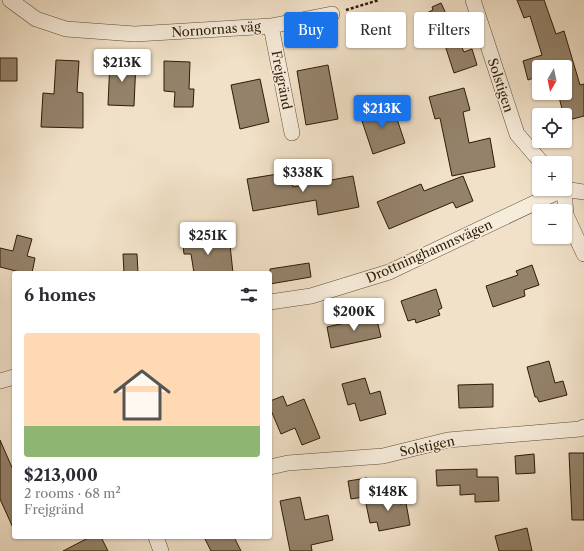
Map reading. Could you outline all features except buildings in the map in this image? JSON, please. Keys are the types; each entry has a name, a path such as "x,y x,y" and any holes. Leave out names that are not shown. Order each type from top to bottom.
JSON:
{"street":[{"name":"Nornornas väg","path":"10,0 36,18 66,29 135,34 271,26 284,23"},
{"name":"Solstigen","path":"473,0 517,134 536,156"},
{"name":"Frejgränd","path":"271,26 292,134"},
{"path":"572,190 584,192"},
{"name":"Drottninghamnsvägen","path":"272,302 311,296 389,272 549,196"},
{"path":"565,196 566,214 584,254"},
{"path":"0,381 12,378"},
{"name":"Solstigen","path":"272,467 288,463 383,456 448,440 580,429 584,427"},
{"path":"157,539 160,551"}],"path":[{"path":"338,12 379,0"}]}
